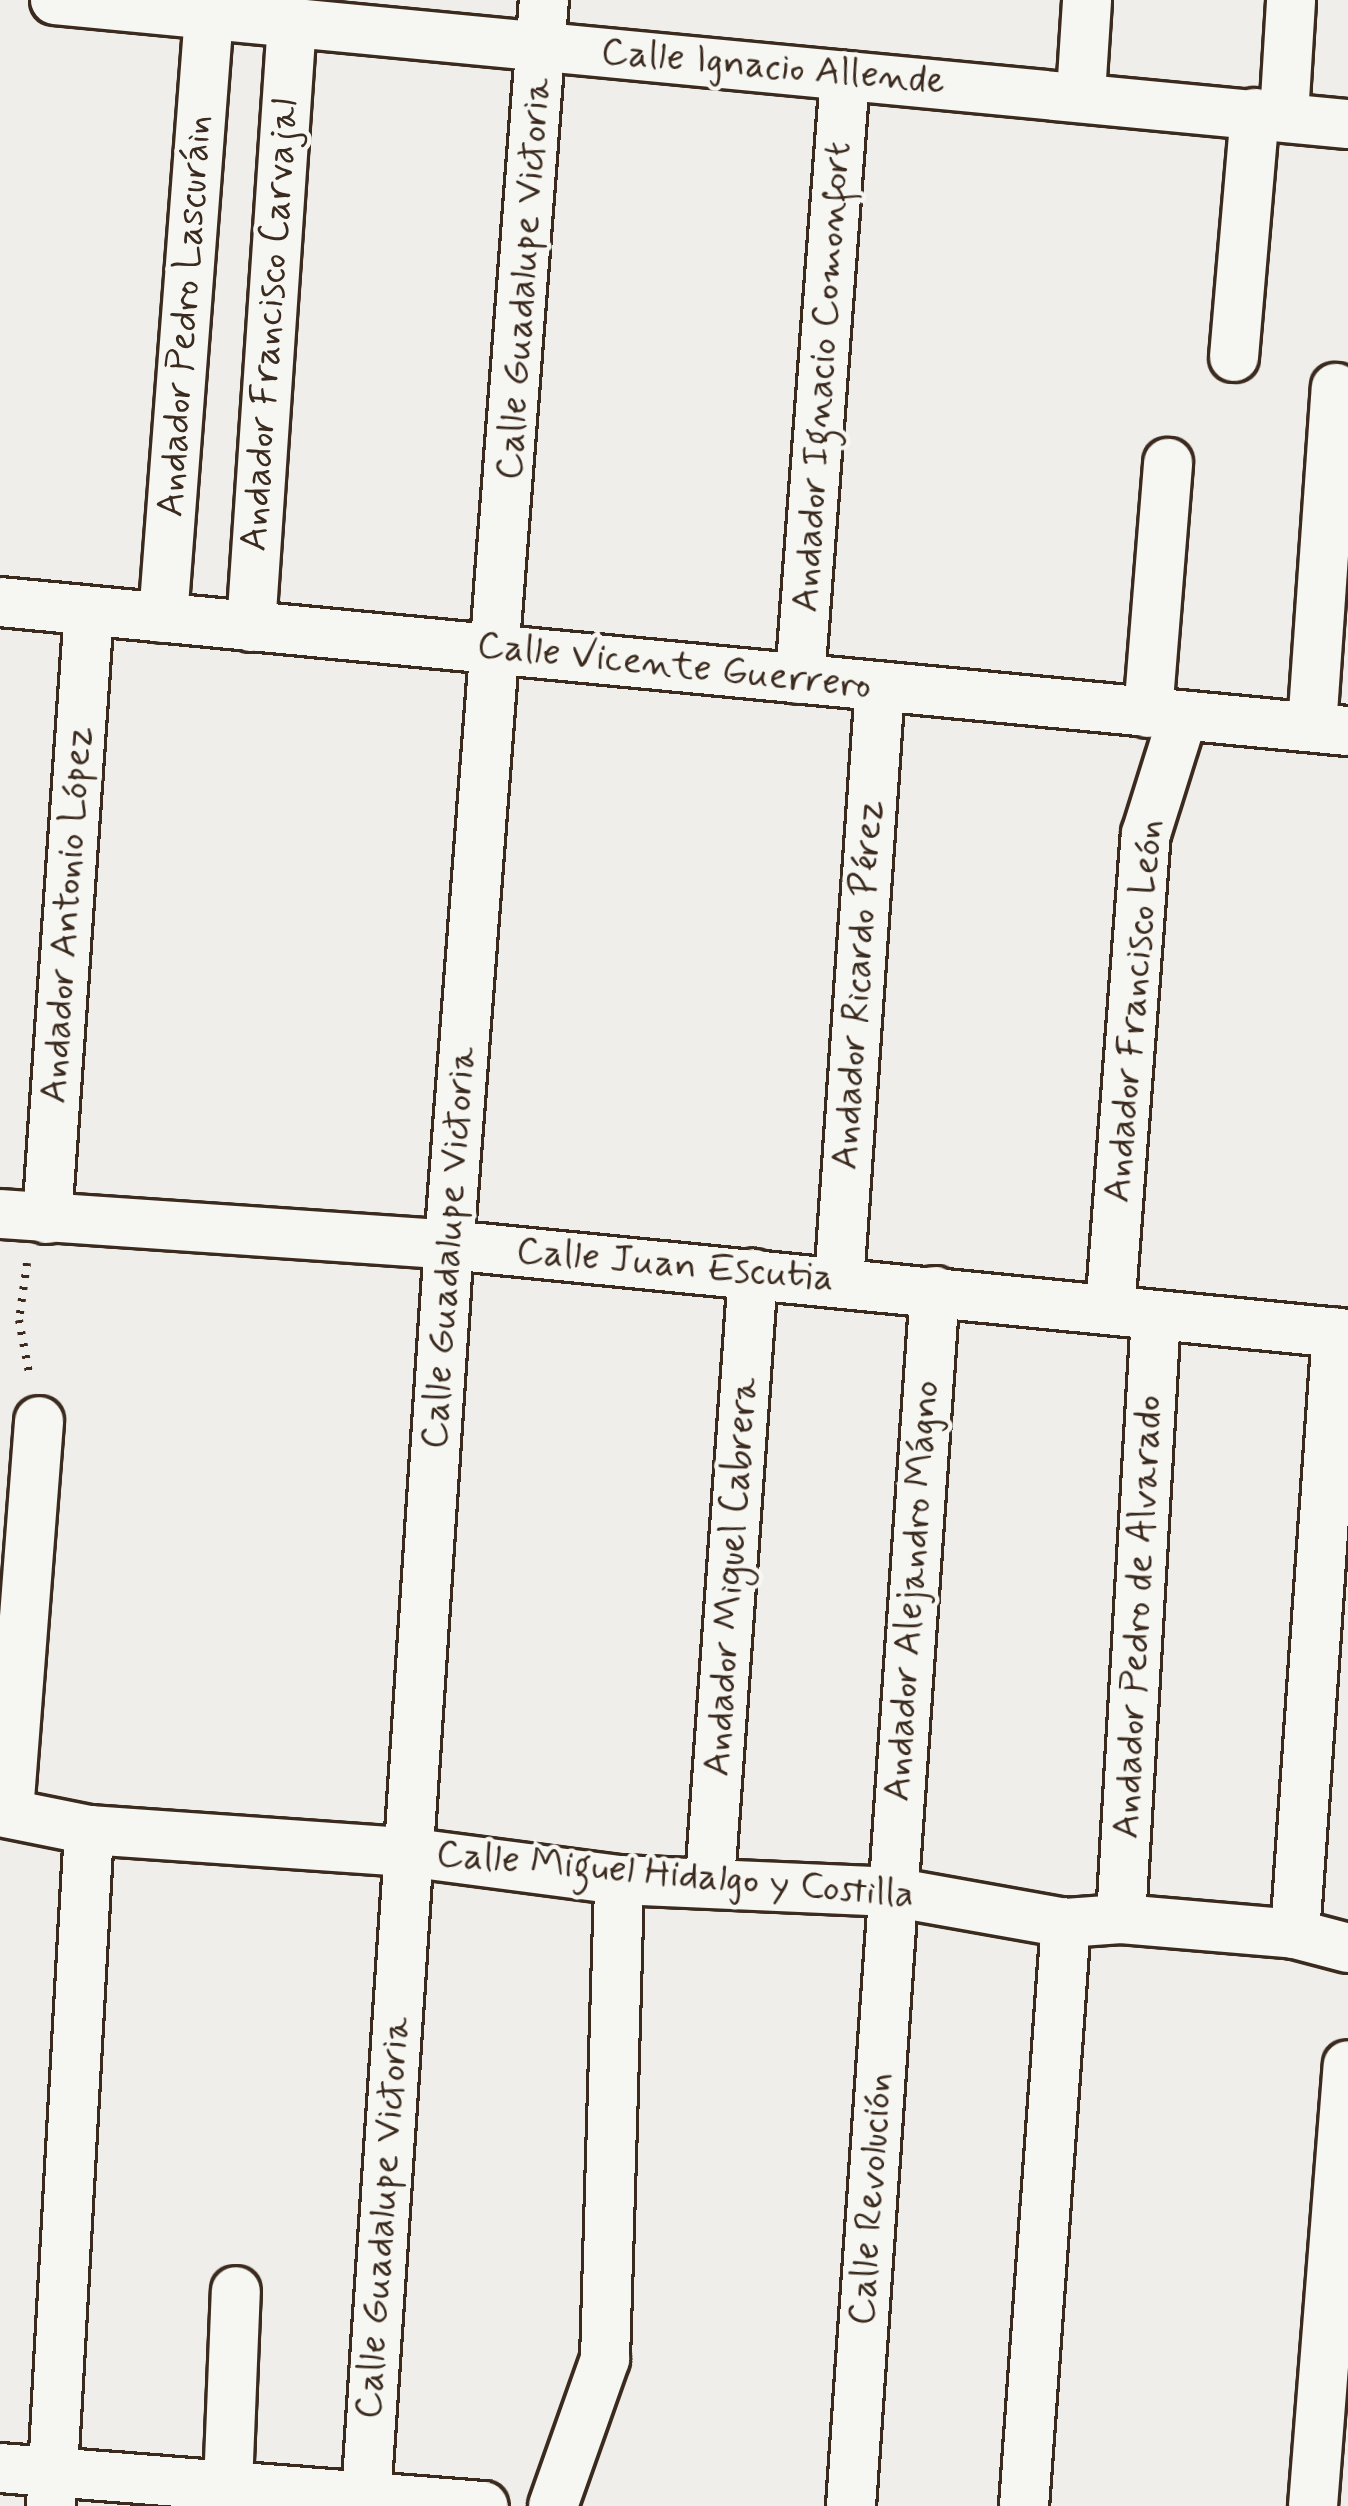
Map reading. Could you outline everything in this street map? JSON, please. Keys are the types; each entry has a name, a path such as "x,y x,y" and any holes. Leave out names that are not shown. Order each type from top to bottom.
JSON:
{"street":[{"name":"Calle Ignacio Allende","path":"55,0 845,76 1081,94 1348,124"},
{"name":"Calle Guadalupe Victoria","path":"366,2497 449,1245 499,650 544,0"},
{"path":"1081,94 1087,0"},
{"path":"1234,357 1269,114 1291,0"},
{"name":"Andador Pedro Lascuráin","path":"163,618 209,15"},
{"name":"Andador Francisco Carvajal","path":"251,627 292,23"},
{"name":"Andador Ignacio Comonfort","path":"800,679 845,76"},
{"path":"1330,729 1336,388"},
{"name":"Andador Francisco León","path":"1133,1312 1146,834 1166,714 1168,463"},
{"name":"Calle Vicente Guerrero","path":"0,602 1330,729"},
{"name":"Andador Antonio López","path":"24,1217 89,611"},
{"name":"Andador Ricardo Pérez","path":"839,1282 880,687"},
{"name":"Calle Juan Escutia","path":"24,1217 449,1245 1342,1333"},
{"name":"Andador Miguel Cabrera","path":"710,1880 753,1274"},
{"name":"Andador Alejandro Mágno","path":"892,1892 935,1291"},
{"name":"Andador Pedro de Alvarado","path":"1121,1919 1133,1312"},
{"path":"1295,1934 1342,1333"},
{"path":"5,1812 39,1421"},
{"name":"Calle Miguel Hidalgo y Costilla","path":"5,1812 88,1830 406,1852 619,1880 710,1880 892,1892 1066,1923 1121,1919 1295,1934 1348,1948"},
{"path":"53,2489 88,1830"},
{"path":"553,2506 605,2359 619,1880"},
{"name":"Calle Revolución","path":"851,2506 892,1892"},
{"path":"1024,2506 1066,1923"},
{"path":"1313,2506 1348,2066"},
{"path":"228,2486 236,2291"},
{"path":"0,2468 53,2489 228,2486 484,2506"}],"path":[{"path":"24,1217 19,1320 39,1421"}]}
